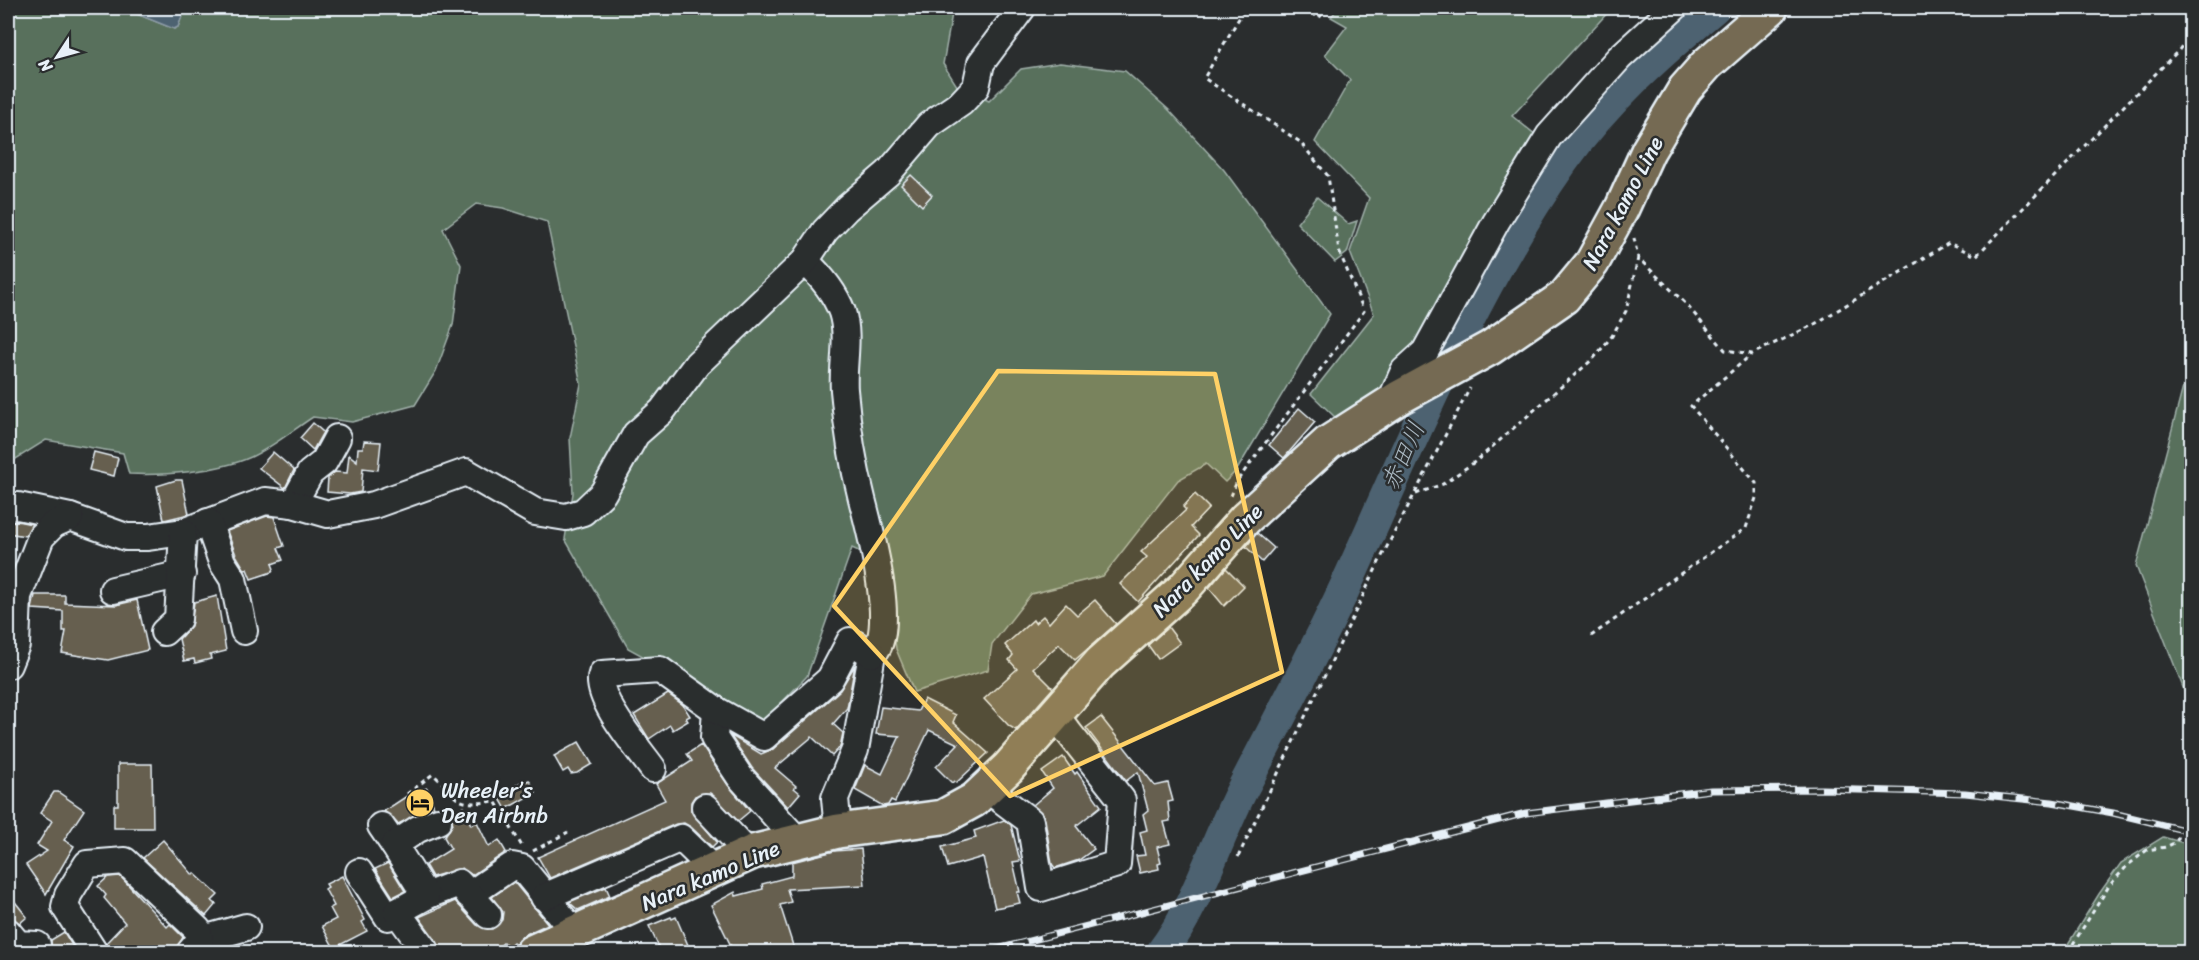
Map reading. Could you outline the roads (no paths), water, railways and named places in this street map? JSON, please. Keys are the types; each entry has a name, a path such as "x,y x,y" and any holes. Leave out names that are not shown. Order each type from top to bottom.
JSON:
{"main road":[{"name":"Nara kamo Line","path":"532,952 749,854 837,831 943,817 974,800 1008,768 1100,663 1183,589 1245,519 1328,443 1395,400 1490,348 1551,308 1575,287 1592,263 1622,208 1648,151 1685,89 1707,64 1771,8"}],"street":[{"path":"8,507 18,506 70,518 126,537 183,532 265,501 293,504 328,514 374,505 466,472 536,512 566,517 583,513 603,493 636,434 662,411 697,364 805,261 825,231 847,208 888,174 928,125 961,103 976,87 981,63 1022,8"},
{"path":"1395,400 1404,371 1425,352 1496,222 1549,136 1619,58 1674,8"},
{"path":"805,261 836,298 843,314 844,389 852,450 877,558 883,602 881,643 872,654 855,750 835,798 837,831"},
{"path":"293,504 310,473 324,462 338,438"},
{"path":"8,665 16,645 18,596 40,537 54,524 70,518"},
{"path":"208,522 222,562 233,579 244,631"},
{"path":"164,632 178,619 183,532"},
{"path":"113,590 182,574"},
{"path":"653,769 603,696 600,681 602,674 660,670 716,710 764,737 831,679 850,641 872,654"},
{"path":"716,710 714,738 740,777 797,840"},
{"path":"986,788 1030,821 1041,888 1117,864 1122,800 1054,714"},
{"path":"705,807 749,854"},
{"path":"426,896 387,836 418,829 438,821"},
{"path":"544,897 681,838 714,870"},
{"path":"94,952 65,907 68,895 87,864 108,861 125,861 198,930 195,946"},
{"path":"469,895 512,866 522,868 575,933"},
{"path":"359,872 388,917 426,896 459,883 488,915"},
{"path":"397,912 426,952"},
{"path":"195,946 246,927"},
{"path":"8,932 18,944 37,945 36,952"}],"water":[{"path":"122,8 185,8 178,27 174,29"}],"waterway":[{"name":"赤田川","path":"1162,952 1196,894 1233,808 1334,611 1419,422 1471,315 1500,262 1530,211 1579,139 1653,61 1714,8"}],"railway":[{"path":"986,952 1526,813 1711,790 1822,789 1965,793 2052,802 2113,813 2192,832"}],"place":[{"name":"Wheeler’s Den Airbnb","path":"420,803"}]}
